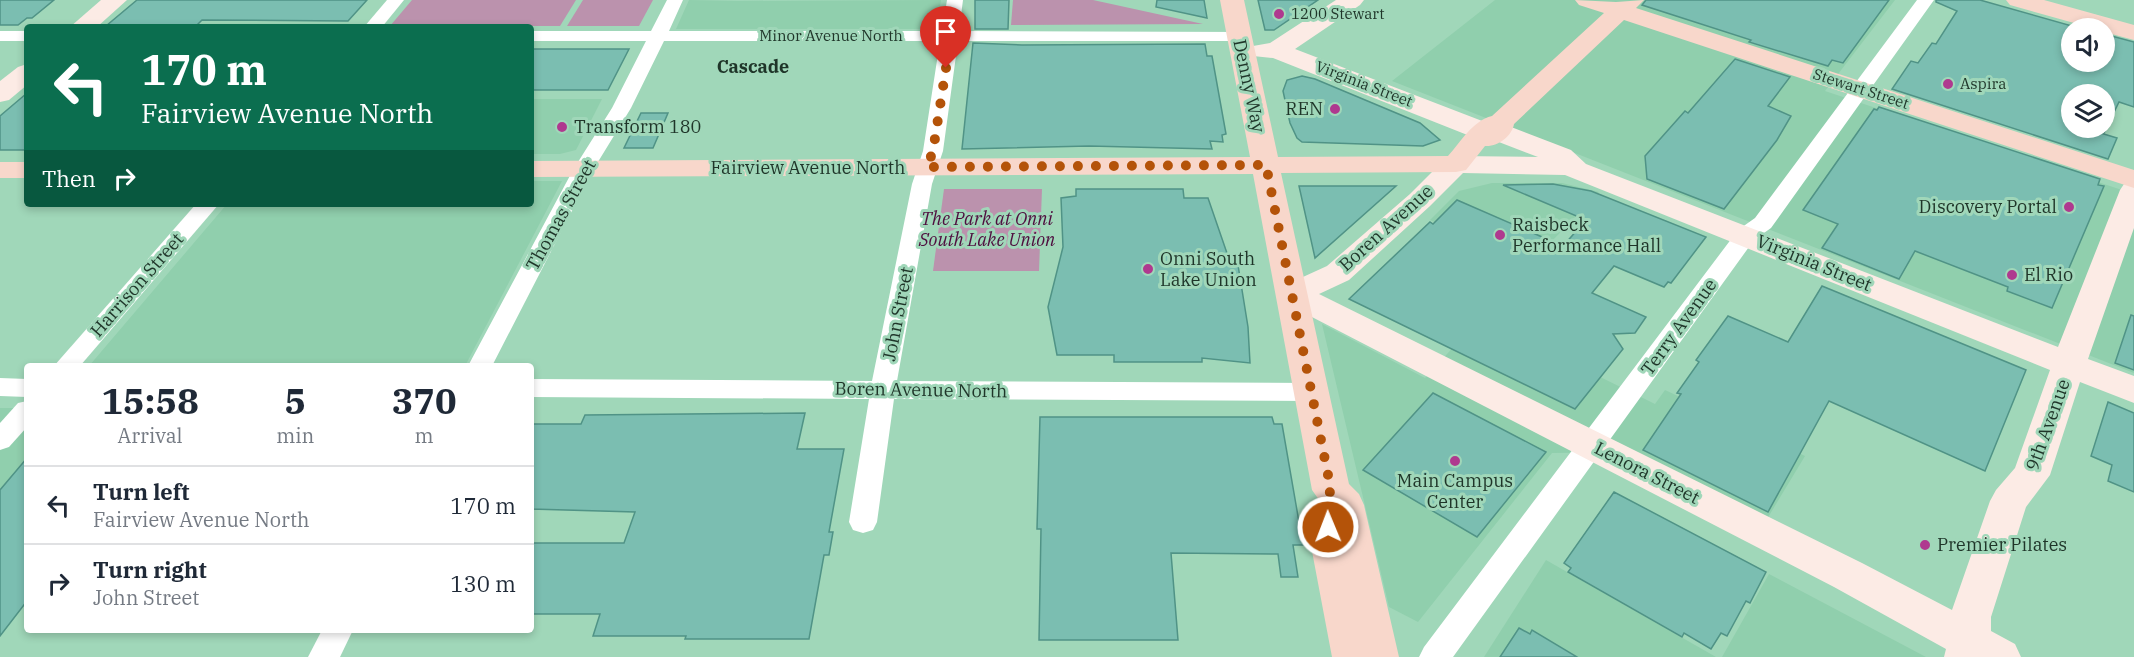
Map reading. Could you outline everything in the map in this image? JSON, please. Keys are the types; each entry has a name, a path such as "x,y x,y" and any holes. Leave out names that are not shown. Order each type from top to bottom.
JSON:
{"main road":[{"name":"Denny Way","path":"1232,0 1331,490 1345,505 1378,657"},
{"name":"Stewart Street","path":"1587,0 1626,5 1860,88 2134,179"},
{"path":"2018,0 2134,33"},
{"name":"Boren Avenue","path":"1482,140 1626,5"},
{"name":"Fairview Avenue North","path":"534,170 1266,165 1482,140"},
{"path":"0,170 24,170"},
{"name":"Denny Way","path":"1331,490 1323,505 1353,657"}],"street":[{"path":"86,24 115,0"},
{"path":"376,24 396,0"},
{"name":"Thomas Street","path":"482,363 583,170 597,151 675,0"},
{"name":"John Street","path":"863,522 883,390 927,167 933,151 955,0"},
{"path":"1240,43 1276,50 1352,0"},
{"name":"Terry Avenue","path":"1435,657 1746,236 1763,223 1926,0"},
{"path":"0,36 24,36"},
{"name":"Minor Avenue North","path":"534,36 950,36 1240,43"},
{"name":"Virginia Street","path":"1276,50 1482,140 1561,156 1576,170 2134,390"},
{"path":"0,94 24,74"},
{"path":"1482,140 1535,165 1576,170"},
{"name":"Boren Avenue","path":"1292,294 1338,273 1420,200 1482,140"},
{"name":"9th Avenue","path":"1978,652 1970,617 2009,501 2031,475 2095,289 2134,190"},
{"name":"Harrison Street","path":"69,363 205,207"},
{"name":"Lenora Street","path":"1292,294 1848,575 1978,652"},
{"path":"0,387 24,388"},
{"name":"Boren Avenue North","path":"534,388 1312,392"},
{"path":"0,440 24,413"},
{"path":"324,657 336,633"}],"shaded area":[{"path":"689,0 941,0 936,29 676,29"},
{"path":"1495,0 1895,0 1825,91 2134,194 2134,373 1392,81"},
{"path":"534,99 602,99 576,150 560,154 534,154"},
{"path":"534,181 562,181 467,363 92,363 224,207 534,207"},
{"path":"1492,183 1562,183 1599,192 1529,265 1430,220 1459,191"},
{"path":"1480,318 1655,404 1665,390 1805,456 1767,519 1636,452 1552,453 1418,622 1389,607 1322,324 1425,378"},
{"path":"0,408 24,408 24,604 0,635"},
{"path":"1546,560 1716,657 1484,657"},
{"path":"1769,574 1926,657 1722,657"}],"green space":[{"path":"412,0 576,0 560,26 392,24"},
{"path":"583,0 653,0 639,26 567,26"},
{"path":"1013,0 1093,0 1203,24 1011,25"},
{"name":"The Park at Onni South Lake Union","path":"944,189 1042,189 1039,271 933,271"}],"building":[{"path":"0,0 54,0 32,18 27,18 18,25 0,25"},
{"path":"137,0 367,0 348,21 202,20 198,24 108,24"},
{"path":"975,0 1009,0 1008,29 975,29"},
{"path":"1157,0 1204,0 1207,18 1156,7"},
{"name":"1200 Stewart","path":"1258,0 1318,0 1274,30 1265,30"},
{"path":"1646,0 1889,0 1843,63 1832,60 1828,66 1749,42 1751,40 1642,5"},
{"path":"1936,0 1980,0 2061,23 2061,72 2115,72 2115,37 2134,42 2134,107 2119,102 2115,110 2115,84 2061,84 2061,138 2117,138 2108,159 1892,89 1911,61 1918,63 1932,43 1936,44 1957,11"},
{"path":"973,43 1205,44 1207,56 1212,56 1226,134 1222,135 1223,142 1210,141 1212,149 1089,146 962,149"},
{"path":"534,49 629,49 608,90 534,90"},
{"path":"1735,59 1790,77 1768,106 1791,116 1777,140 1724,209 1647,179 1645,156 1685,111 1688,113"},
{"name":"REN","path":"1302,76 1315,79 1420,123 1440,140 1423,146 1302,142 1297,138 1290,123 1283,91 1287,80"},
{"path":"24,96 24,150 0,150 0,116"},
{"path":"1879,107 2100,179 2098,185 2104,186 2052,308 2007,291 2008,287 1915,251 1899,279 1822,248 1838,224 1803,210 1874,109 1877,110"},
{"path":"641,113 668,113 653,148 624,148"},
{"path":"1553,184 1591,191 1706,237 1671,283 1668,282 1664,287 1614,266 1592,293 1646,317 1635,333 1613,334 1623,349 1575,409 1349,299 1430,222 1433,224 1457,200 1563,246 1586,220 1503,185"},
{"path":"1299,186 1396,186 1315,258"},
{"name":"Onni South Lake Union","path":"1076,189 1183,189 1184,198 1208,198 1229,259 1237,259 1248,327 1250,363 1202,358 1202,362 1114,362 1114,355 1057,355 1048,307 1063,247 1061,198 1076,196"},
{"path":"1822,286 2026,370 1985,471 1829,401 1768,512 1643,450 1681,394 1677,393 1699,362 1696,360 1728,316 1788,342"},
{"path":"2131,315 2134,316 2134,370 2115,363"},
{"name":"Main Campus Center","path":"1433,393 1546,452 1477,537 1363,470"},
{"path":"2108,402 2134,413 2134,492 2108,481 2112,465 2091,456"},
{"path":"805,413 797,449 844,449 829,532 833,532 829,555 824,555 809,639 593,636 600,614 534,614 534,543 624,543 635,512 534,509 534,424 581,424 585,415"},
{"path":"1040,417 1272,417 1274,424 1282,424 1303,545 1293,545 1298,577 1281,577 1278,554 1171,553 1178,640 1039,640 1041,529 1037,529"},
{"path":"24,462 24,605 0,636 0,490"},
{"path":"1614,492 1766,572 1750,603 1746,601 1727,636 1721,633 1711,649 1684,633 1682,637 1568,572 1571,568 1564,563"},
{"path":"1519,628 1530,634 1532,630 1577,657 1500,657"}],"place":[{"name":"1200 Stewart","path":"1279,14"},
{"name":"Aspira","path":"1948,84"},
{"name":"REN","path":"1335,109"},
{"name":"Transform 180","path":"562,127"},
{"name":"Discovery Portal","path":"2069,207"},
{"name":"Raisbeck Performance Hall","path":"1500,235"},
{"name":"Onni South Lake Union","path":"1148,269"},
{"name":"El Rio","path":"2012,275"},
{"name":"Main Campus Center","path":"1455,461"},
{"name":"Premier Pilates","path":"1925,545"}],"district":[{"name":"Cascade","path":"753,67"}],"route":[{"path":"946,68 933,151 927,167 1266,165 1331,490 1323,505 1328,527"}]}
